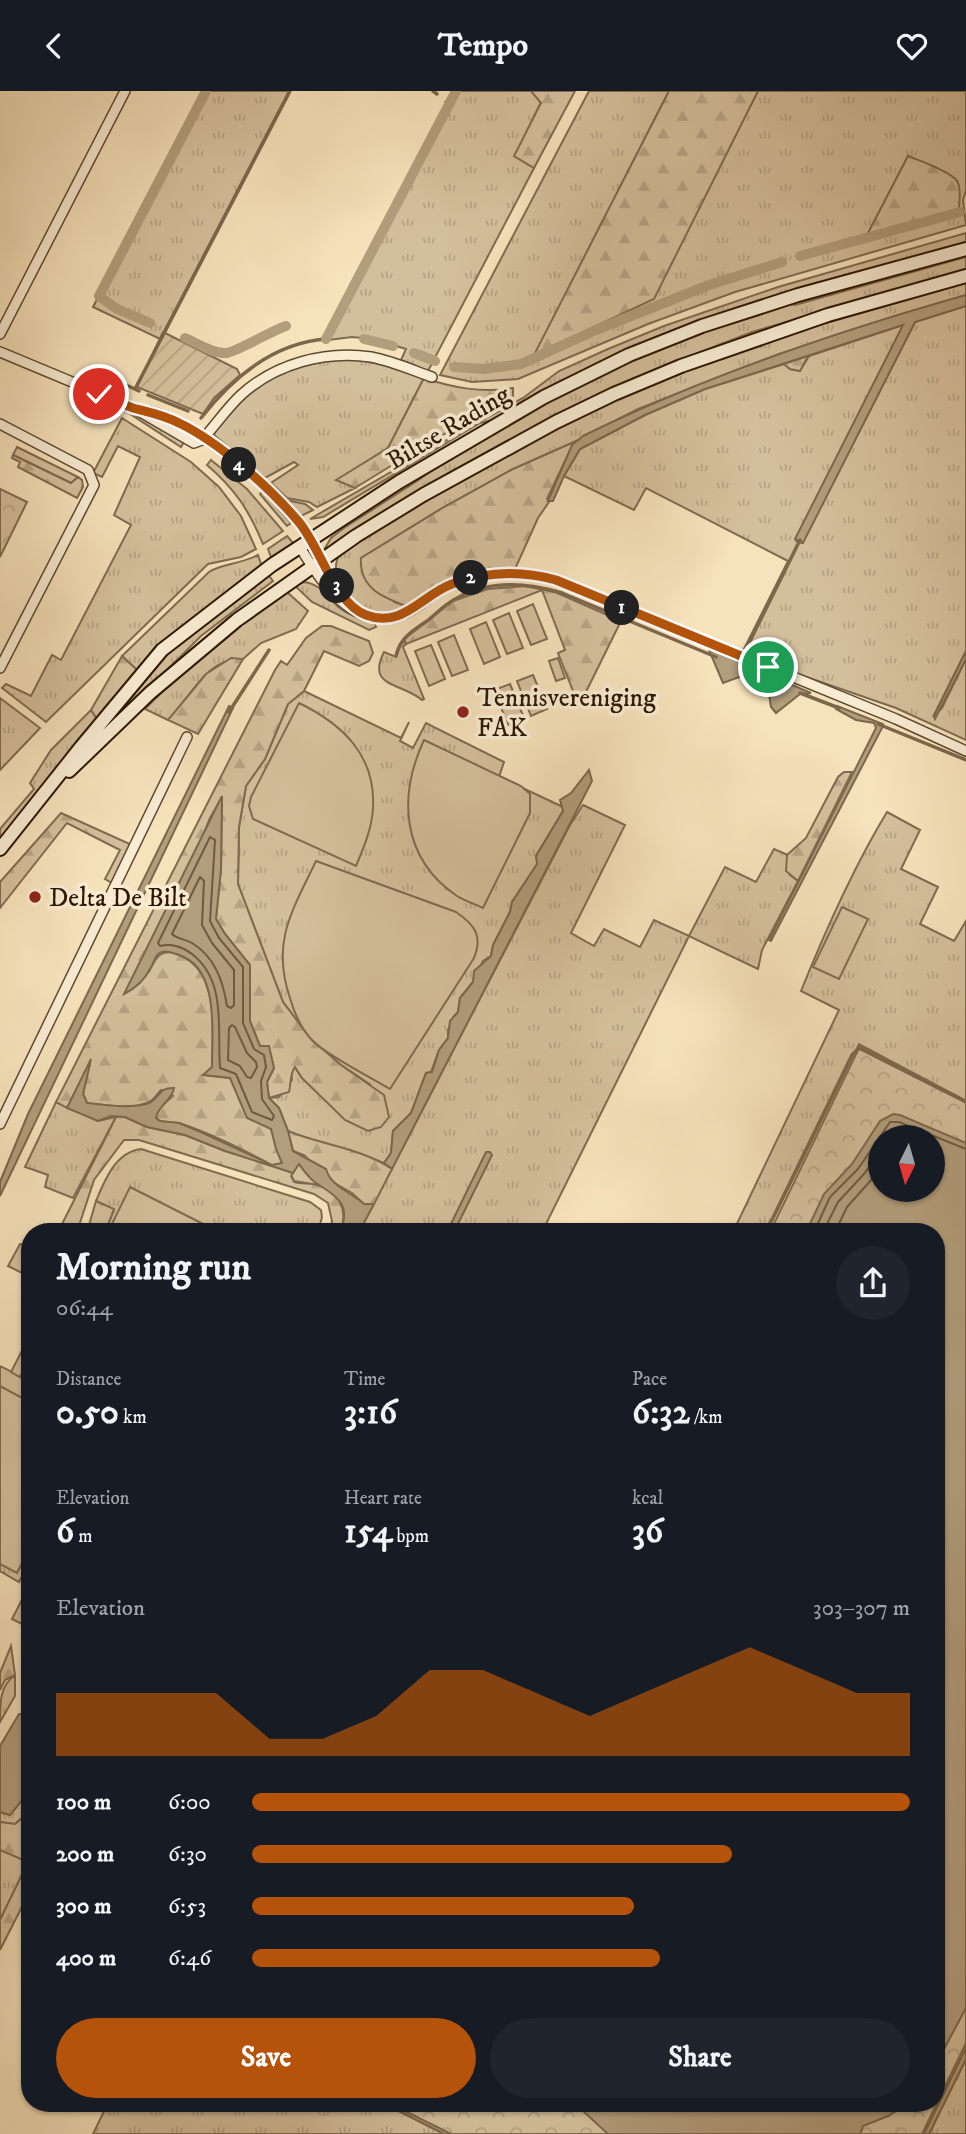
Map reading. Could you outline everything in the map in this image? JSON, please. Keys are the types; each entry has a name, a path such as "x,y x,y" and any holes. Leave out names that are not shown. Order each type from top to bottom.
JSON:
{"main road":[{"name":"Biltse Rading","path":"0,849 162,650 219,603 399,482 564,386 629,355 702,326 787,298 966,250"},
{"name":"Biltse Rading","path":"46,793 189,658 267,597 423,495 556,422 614,394 750,340 966,276"}],"street":[{"path":"0,334 125,91"},
{"path":"0,352 132,407 194,443 206,435 300,522 305,543 337,599 371,617 383,619 400,616 449,585 480,575 499,572 537,575 556,580 966,751"},
{"name":"Biltse Rading","path":"206,435 255,383 298,363 328,356 351,355 373,358 432,377"},
{"path":"0,424 88,470 94,485 0,668"},
{"path":"0,1124 187,737"}],"green space":[{"path":"204,91 289,91 160,339 93,307"},
{"path":"456,91 531,91 541,102 515,156 534,168 428,371 401,360 406,349 373,339 352,337 328,340"},
{"path":"531,91 575,91 534,168 514,156 541,103"},
{"path":"589,91 669,91 535,354 595,325 738,130 758,91 966,91 966,191 963,200 966,225 735,292 648,324 518,379 472,382 440,375","holes":["908,156 950,175 957,181 958,209 868,234"]},
{"path":"669,91 758,91 654,299 534,355"},
{"path":"908,156 942,170 957,181 960,191 959,209 867,235"},
{"path":"966,233 966,243 753,305 498,419 480,423 323,517 310,519 523,398 559,371 608,349 664,326 778,287"},
{"path":"966,257 966,269 752,332 632,379 561,413 518,441 332,547 325,548 331,538 344,528 457,452 580,382 680,340 789,304 795,305"},
{"path":"966,283 966,295 779,354 638,409 511,470 444,507 361,558 394,602 409,607 388,613 369,611 353,601 339,580 336,565 340,553 457,480 576,418 657,382 763,341"},
{"path":"966,306 966,651 933,717 942,708 966,659 966,740 896,708 795,673 743,651 788,561 646,488 634,510 564,476 580,449 645,415 705,389 784,364 790,369 800,371 809,356 903,325 905,327 796,541 802,543 915,322"},
{"path":"163,332 237,369 240,375 214,398 203,414 137,387"},
{"path":"808,356 800,371 790,369 784,364"},
{"path":"357,359 397,368 424,378 388,448 337,480 355,488 317,507 309,502 287,498 271,483 298,465 294,462 265,478 214,435 220,423 243,399 287,371 320,362"},
{"path":"424,378 468,389 513,388 513,397 433,440 355,488 336,480 388,448"},
{"path":"101,399 157,423 185,440 181,447 130,414 100,401"},
{"path":"122,418 191,462 219,487 241,516 256,549 241,557 208,564 46,722 2,688 6,684 31,696 52,655 61,660 131,525 114,515 140,457 118,446 102,477 93,473"},
{"path":"574,442 547,499 549,502 538,518 515,569 494,570 409,607 382,596 369,585 361,569 361,558 511,470"},
{"path":"17,447 78,477 71,483 13,455"},
{"path":"13,455 71,483 78,477 82,480 83,487 77,498 18,467 20,462 12,458"},
{"path":"211,460 247,489 283,531 263,544 240,501 207,465"},
{"path":"270,485 286,500 305,504 313,510 301,516"},
{"path":"0,489 27,502 0,557"},
{"path":"263,491 291,523 287,526 260,494"},
{"path":"287,536 294,544 272,560 268,549"},
{"path":"258,555 262,567 179,629 137,670 122,656 209,572"},
{"path":"267,573 273,581 201,636 87,750 163,654"},
{"path":"304,582 320,589 345,611 374,622 376,627 369,630 312,602 293,584"},
{"path":"525,586 555,592 621,621 579,706 558,653 565,650 542,590 406,644 404,639 453,601 488,589"},
{"path":"287,592 308,611 296,629 261,643 243,659 230,660 209,672 168,720 145,709 197,657 243,620"},
{"path":"533,604 547,639 531,645 517,611"},
{"path":"509,613 523,648 507,654 493,620"},
{"path":"486,622 500,657 484,664 470,629"},
{"path":"322,626 331,626 369,641 373,653 369,661 359,666 324,651 304,691 288,704 265,759 246,786 239,827 238,884 283,1002 311,1039 341,1065 384,1095 389,1117 381,1127 368,1131 345,1120 302,1078 295,1067 289,1092 269,1098 267,1082 274,1068 268,1046 260,1046 250,1021 250,965 216,919 221,869 222,797 210,818 148,973 161,954 169,952 189,960 200,971 207,985 212,1018 212,1067 204,1075 230,1078 269,1126 282,1163 274,1165 293,1173 291,1176 294,1182 314,1184 331,1191 340,1203 342,1223 332,1223 328,1203 314,1194 139,1140 124,1140 94,1180 80,1223 63,1223 116,1117 125,1117 147,1127 185,1135 225,1151 268,1163 204,1132 156,1119 157,1110 173,1096 161,1090 151,1101 135,1106 87,1103 83,1094 90,1063 67,1108 56,1102 275,670 281,661 287,665 306,638"},
{"path":"454,635 468,670 452,676 438,642"},
{"path":"404,639 406,644 403,647 424,699 422,700 388,683 379,672 384,652 396,657"},
{"path":"431,645 445,679 429,686 415,651"},
{"path":"122,656 137,670 97,719 91,710"},
{"path":"231,658 243,659 198,734 168,720 206,674"},
{"path":"558,658 565,678 556,681 549,661"},
{"path":"533,675 547,709 531,716 517,681"},
{"path":"510,684 524,718 508,725 494,690"},
{"path":"304,691 401,738 409,722 400,741 413,748 426,723 504,762 499,777 563,807 536,856 538,864 512,902 510,912 493,945 491,956 483,961 473,982 460,998 458,1012 448,1030 448,1038 439,1050 431,1072 426,1073 411,1113 393,1131 391,1153 384,1163 288,1131 279,1108 269,1098 279,1097 292,1080 291,1071 294,1066 302,1078 371,1085 341,1065 311,1039 283,1002 238,884 239,827 246,786 265,759 288,704"},
{"path":"0,698 40,728 0,770"},
{"path":"299,703 342,731 353,743 369,772 373,808 367,837 356,866 253,819 249,806 251,797"},
{"path":"91,710 97,719 0,838 0,829 34,789 30,783 51,750"},
{"path":"424,740 521,786 530,794 530,813 483,908 457,896 438,881 415,845 408,804 410,783"},
{"path":"844,772 852,772 798,881 786,871 787,855 806,838 838,777"},
{"path":"583,805 625,825 571,933 594,946 604,929 640,947 654,920 689,936 546,1223 364,1223 570,825"},
{"path":"887,812 920,830 901,869 938,887 920,924 954,941 966,921 966,1101 859,1044 771,1223 737,1223 839,1010 801,991 863,855"},
{"path":"61,813 132,845 114,884 105,879 120,850 67,823 0,908 0,882"},
{"path":"774,849 788,855 790,875 798,881 762,950 758,969 689,936 725,867 756,882"},
{"path":"316,861 456,912 476,932 478,943 474,958 390,1089 339,1060 313,1041 302,1026 292,1003 285,978 284,943 292,912"},
{"path":"842,907 868,919 839,979 813,967"},
{"path":"860,1046 966,1101 966,2043 945,2086 945,1223 774,1223"},
{"path":"56,1102 98,1121 116,1117 73,1198 45,1187 48,1175 25,1167"},
{"path":"288,1131 354,1151 392,1169 374,1204 364,1204 352,1193 331,1181 304,1155 293,1151"},
{"path":"141,1149 310,1202 321,1210 320,1223 109,1223 114,1210 96,1201 118,1161 132,1151"},
{"path":"299,1163 318,1185 294,1181 291,1175"},
{"path":"130,1187 201,1223 112,1223"},
{"path":"96,1201 114,1209 109,1223 90,1223"},
{"path":"20,1244 21,1244 21,1272 8,1266"},
{"path":"21,1353 20,1377 11,1372"},
{"path":"0,1366 20,1376 21,1374 19,1582 0,1571"},
{"path":"0,1386 21,1397 21,1565 17,1573 0,1564"},
{"path":"21,1602 21,1624 12,1619"},
{"path":"11,1646 15,1675 5,1680 0,1690 0,1673"},
{"path":"15,1675 15,1696 0,1722 2,1695 6,1684"},
{"path":"21,1801 21,1819 15,1824 0,1822 0,1812 10,1815"},
{"path":"21,1819 21,1859 0,1850 0,1822 15,1824"},
{"path":"0,1850 21,1858 21,1877 0,1920"},
{"path":"21,1876 21,1909 0,1950 0,1920"},
{"path":"966,2034 966,2048 945,2091 945,2082"},
{"path":"966,2059 966,2134 929,2134 940,2112 945,2112 945,2102"},
{"path":"104,2112 401,2112 444,2134 93,2134"},
{"path":"404,2112 933,2112 922,2134 449,2134"},
{"path":"930,2112 935,2112 924,2134 914,2134"}],"water":[{"path":"966,295 966,306 915,322 803,543 795,539 903,325 705,389 645,415 580,449 553,501 548,501 572,445 583,436 676,394 771,357"},
{"path":"709,650 811,693 800,694 776,713 771,707 769,694 758,685 739,677 723,683"},
{"path":"966,651 966,659 935,719 934,716"},
{"path":"229,706 233,708 0,1196 0,1182 28,1114"},
{"path":"837,706 883,724 882,728 771,941 769,940 876,728 874,723 856,720 836,709"},
{"path":"589,770 592,781 392,1169 384,1163 391,1153 393,1131 411,1113 426,1073 432,1072 439,1050 448,1038 450,1021 458,1012 460,998 473,982 474,971 491,956 493,945 510,912 512,902 537,864 536,856 563,811 560,800 571,793"},
{"path":"222,796 221,869 216,919 250,965 250,1021 260,1046 269,1046 274,1068 267,1082 269,1098 279,1108 293,1151 326,1169 337,1185 364,1204 374,1204 364,1223 343,1223 341,1204 313,1181 299,1164 293,1173 185,1135 147,1127 125,1117 111,1116 98,1121 67,1108 91,1059 83,1094 87,1103 138,1106 151,1102 166,1089 174,1088 157,1114 156,1118 160,1121 179,1123 272,1165 282,1163 271,1129 247,1118 230,1078 203,1075 212,1067 211,1003 201,973 192,962 174,953 160,953 142,981 124,994"},
{"path":"893,1114 924,1125 877,1125"},
{"path":"945,1134 966,1143 966,2008 945,2047 945,1223 810,1223 824,1194 852,1164 868,1139 868,1202 945,1202"},
{"path":"486,1152 490,1152 492,1155 458,1223 451,1223"},
{"path":"21,1714 21,1801 10,1815 0,1812 0,1746"},
{"path":"966,2048 966,2059 945,2102 945,2091"},
{"path":"401,2112 407,2112 451,2134 444,2134"},
{"path":"584,2112 894,2112 863,2126 860,2134 608,2134"},
{"path":"935,2112 940,2112 929,2134 924,2134"}],"waterway":[{"path":"150,323 117,309 99,296 206,91"},
{"path":"135,389 290,91"},
{"path":"433,91 437,94"},
{"path":"326,339 456,91"},
{"path":"446,102 449,105"},
{"path":"800,256 960,212"},
{"path":"454,367 484,369 521,364 596,330 709,285 782,262"},
{"path":"185,338 210,350 226,353 286,326"},
{"path":"201,418 226,389 255,365 288,347 326,339"},
{"path":"364,339 393,346"},
{"path":"414,353 435,361"},
{"path":"124,384 139,391"},
{"path":"148,395 188,411"},
{"path":"748,645 800,540"},
{"path":"396,656 407,635 453,600 482,588 522,585 562,593 716,657"},
{"path":"229,712 269,650"},
{"path":"800,693 839,708"},
{"path":"878,724 966,760"},
{"path":"770,1223 852,1055 859,1048 966,1102"}],"place":[{"name":"Tennisvereniging FAK","path":"463,712"},
{"name":"Delta De Bilt","path":"35,897"}],"route":[{"path":"99,394 180,423 204,438 263,485 300,522 347,601 362,614 383,619 400,616 449,585 480,575 519,572 556,580 768,667"}]}
